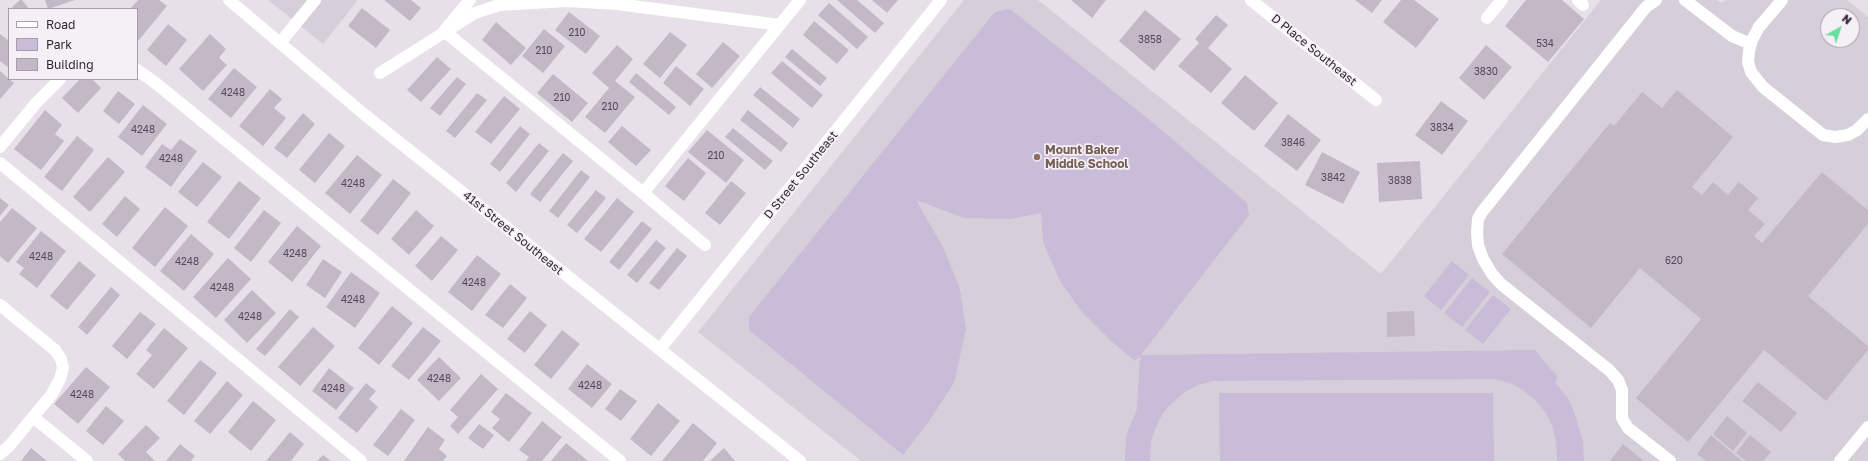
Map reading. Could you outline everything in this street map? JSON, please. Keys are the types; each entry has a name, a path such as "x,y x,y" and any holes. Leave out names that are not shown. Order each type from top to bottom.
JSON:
{"street":[{"name":"41st Street Southeast","path":"229,0 365,115 800,461"},
{"path":"280,43 315,0"},
{"path":"444,32 470,0"},
{"path":"643,193 800,0"},
{"name":"D Street Southeast","path":"660,349 941,0"},
{"name":"D Place Southeast","path":"1252,0 1376,100"},
{"path":"1487,18 1502,0"},
{"path":"1656,0 1646,7 1482,212 1478,220 1477,233 1478,245 1483,259 1492,274 1502,284 1609,370 1618,380 1622,390 1622,418 1628,428 1670,461"},
{"path":"1685,0 1732,36 1751,44"},
{"path":"1782,0 1759,27 1751,44 1748,62 1751,72 1763,87 1823,135 1835,137 1848,135 1857,130 1868,119"},
{"path":"380,73 475,13 498,5 567,1 618,2 780,25"},
{"path":"444,32 705,245"},
{"path":"138,71 620,461"},
{"path":"0,147 36,103 59,80"},
{"path":"0,163 361,461"},
{"path":"0,305 55,350 61,359 63,368 57,385 10,445 0,454"},
{"path":"33,417 86,461"},
{"path":"1840,461 1868,427"}],"shaded area":[{"path":"268,0 358,0 323,44"},
{"name":"Mount Baker Middle School","path":"964,0 1038,0 1381,274 1601,0 1717,0 1722,3 1725,0 1847,0 1857,8 1820,8 1820,48 1860,48 1860,11 1868,17 1868,461 861,461 698,332"}],"green space":[{"path":"1010,9 1151,121 1247,203 1249,215 1141,355 1535,350 1557,376 1556,384 1568,398 1573,409 1583,441 1584,461 1557,461 1556,440 1552,425 1545,412 1535,400 1523,390 1510,383 1495,379 1213,381 1198,385 1185,392 1163,413 1151,441 1150,461 1125,461 1126,436 1137,409 1140,356 1135,361 1111,341 1081,311 1060,281 1043,242 1041,213 1010,219 964,218 916,200 943,247 960,289 966,329 954,383 929,421 903,455 749,330 749,317 995,12"},
{"path":"1452,261 1469,275 1441,310 1424,296"},
{"path":"1472,278 1490,292 1462,327 1444,313"},
{"path":"1493,295 1511,309 1483,344 1465,330"},
{"path":"1219,393 1493,393 1494,461 1220,461"}],"building":[{"path":"22,0 28,8 13,8 12,7"},
{"path":"45,0 75,0 51,8 48,8"},
{"path":"138,0 159,0 167,6 139,40 138,8 131,8"},
{"path":"384,0 411,0 421,8 410,21"},
{"path":"837,0 857,0 884,23 875,33"},
{"path":"872,0 898,0 887,13"},
{"path":"1071,0 1106,0 1092,18"},
{"path":"1355,0 1382,0 1372,13"},
{"path":"1401,0 1414,0 1439,19 1416,48 1383,22"},
{"path":"1526,0 1562,0 1584,19 1548,62 1505,26"},
{"path":"829,3 868,37 857,49 818,15"},
{"path":"362,8 390,30 376,48 348,26"},
{"path":"1145,10 1181,39 1154,71 1119,41"},
{"path":"569,12 600,36 586,54 555,30"},
{"path":"1216,15 1228,25 1208,48 1232,69 1211,93 1178,66 1199,43 1195,39"},
{"path":"814,21 849,50 837,64 803,35"},
{"path":"496,22 526,48 511,65 482,40"},
{"path":"168,24 187,40 166,66 147,50"},
{"path":"544,29 565,46 543,73 522,56"},
{"path":"670,32 687,45 660,78 643,64"},
{"path":"0,34 8,40 8,67 0,61"},
{"path":"210,34 226,49 219,58 227,65 203,91 179,69"},
{"path":"723,42 740,56 712,88 696,74"},
{"path":"617,45 633,59 615,81 635,97 605,133 585,117 609,88 592,73"},
{"path":"1486,45 1512,67 1484,100 1459,78"},
{"path":"792,49 827,78 820,86 785,57"},
{"path":"437,57 451,69 421,102 407,90"},
{"path":"782,61 823,95 812,108 771,73"},
{"path":"676,66 704,89 690,106 663,83"},
{"path":"234,68 257,87 231,118 208,99"},
{"path":"0,71 8,78 8,80 14,83 0,99"},
{"path":"636,73 676,107 669,115 629,82"},
{"path":"553,74 588,103 572,122 537,93"},
{"path":"1245,75 1278,103 1254,131 1221,103"},
{"path":"457,77 466,84 440,116 430,108"},
{"path":"79,80 93,80 101,88 78,113 62,98"},
{"path":"760,87 800,119 793,128 753,95"},
{"path":"270,89 282,99 274,108 286,118 263,146 239,126"},
{"path":"1677,90 1733,137 1692,187 1702,195 1713,182 1728,195 1739,182 1758,198 1748,210 1765,224 1754,236 1762,243 1822,172 1868,210 1868,224 1808,296 1868,346 1868,350 1826,401 1764,350 1688,442 1636,398 1701,319 1640,268 1591,328 1502,254 1610,123 1614,126 1642,92 1662,108"},
{"path":"118,91 135,104 119,124 103,111"},
{"path":"477,93 487,100 455,138 446,131"},
{"path":"504,96 520,109 491,144 475,132"},
{"path":"1441,101 1468,121 1442,155 1415,135"},
{"path":"143,105 167,124 142,156 118,137"},
{"path":"45,110 62,125 55,134 64,141 41,170 14,149"},
{"path":"748,110 788,143 781,152 740,120"},
{"path":"303,113 315,124 287,158 274,148"},
{"path":"1288,114 1321,140 1297,171 1264,146"},
{"path":"520,126 530,134 500,172 490,164"},
{"path":"622,126 651,150 636,166 608,142"},
{"path":"733,128 773,161 765,170 725,137"},
{"path":"707,130 744,160 726,183 688,152"},
{"path":"329,133 345,146 315,183 299,170"},
{"path":"77,136 94,150 62,191 44,177"},
{"path":"180,139 197,151 171,187 145,167 162,144 171,150"},
{"path":"539,143 549,151 516,192 506,183"},
{"path":"1322,152 1360,172 1343,204 1305,185"},
{"path":"563,153 573,161 540,202 530,194"},
{"path":"357,155 382,175 350,214 325,193"},
{"path":"108,157 125,172 90,212 73,197"},
{"path":"688,158 706,173 684,201 665,186"},
{"path":"1420,161 1422,199 1379,202 1377,163"},
{"path":"203,162 222,177 197,207 178,192"},
{"path":"581,170 590,177 558,218 549,211"},
{"path":"393,179 411,193 378,235 360,221"},
{"path":"239,181 261,198 229,239 207,222"},
{"path":"731,181 746,193 720,225 705,213"},
{"path":"596,190 606,198 577,233 567,225"},
{"path":"125,196 140,209 117,237 102,224"},
{"path":"0,198 9,205 0,216"},
{"path":"617,198 634,212 601,252 584,239"},
{"path":"165,207 188,226 155,267 132,248"},
{"path":"12,208 37,228 8,263 0,256 0,222"},
{"path":"264,210 281,223 251,262 234,248"},
{"path":"416,210 434,226 409,255 391,239"},
{"path":"642,221 652,229 619,270 609,262"},
{"path":"297,226 321,246 292,282 268,262"},
{"path":"41,231 66,251 37,288 19,274 24,268 16,262"},
{"path":"191,234 214,254 184,291 160,271"},
{"path":"441,236 458,250 432,281 415,266"},
{"path":"656,240 666,248 637,283 627,275"},
{"path":"677,248 687,256 659,290 649,283"},
{"path":"477,255 501,274 472,311 448,292"},
{"path":"228,258 251,279 216,318 193,297"},
{"path":"323,259 342,272 325,298 306,285"},
{"path":"79,261 96,275 67,310 50,296"},
{"path":"351,272 380,293 355,328 326,307"},
{"path":"510,284 527,298 503,328 485,315"},
{"path":"111,287 120,295 87,335 78,327"},
{"path":"252,290 276,313 247,343 224,320"},
{"path":"392,306 413,323 379,365 358,348"},
{"path":"290,309 299,317 265,356 256,349"},
{"path":"530,311 547,325 525,353 507,339"},
{"path":"1414,311 1415,336 1387,337 1387,312"},
{"path":"140,312 156,324 127,359 112,346"},
{"path":"313,327 335,346 300,386 278,367"},
{"path":"423,327 441,341 409,380 391,366"},
{"path":"164,328 188,348 154,389 136,374 152,355 146,350"},
{"path":"562,330 580,344 551,379 534,365"},
{"path":"439,357 461,378 439,401 417,380"},
{"path":"200,360 217,373 184,415 167,401"},
{"path":"587,364 612,384 592,408 568,389"},
{"path":"86,367 110,387 78,424 54,404"},
{"path":"329,368 354,388 336,410 312,391"},
{"path":"481,374 498,389 458,434 450,426 458,417 450,410"},
{"path":"227,381 243,395 210,434 194,421"},
{"path":"1758,382 1797,413 1781,432 1742,401"},
{"path":"366,383 376,391 369,399 378,407 357,433 338,418"},
{"path":"620,389 637,401 621,421 605,409"},
{"path":"506,393 532,413 509,442 492,428 500,419 491,412"},
{"path":"253,401 276,420 251,451 228,432"},
{"path":"658,403 680,421 651,456 630,439"},
{"path":"106,406 124,421 103,445 86,431"},
{"path":"401,409 415,420 388,456 373,445"},
{"path":"1727,416 1747,433 1733,451 1713,434"},
{"path":"542,421 562,437 542,461 526,461 529,457 519,450"},
{"path":"693,423 717,443 703,461 662,461"},
{"path":"479,424 494,435 483,449 468,438"},
{"path":"146,425 160,438 146,452 155,461 125,461 118,454"},
{"path":"428,427 445,440 439,449 447,456 443,461 404,461"},
{"path":"290,432 304,444 291,461 266,461"},
{"path":"1711,435 1742,461 1706,461 1697,454"},
{"path":"1750,435 1771,452 1763,461 1746,461 1736,453"},
{"path":"566,443 588,461 551,461"},
{"path":"180,444 195,456 191,461 166,461"},
{"path":"1623,444 1644,461 1610,461"},
{"path":"31,448 47,461 21,461"},
{"path":"724,448 735,461 710,461"},
{"path":"323,455 331,461 317,461"}],"place":[{"name":"Mount Baker Middle School","path":"1037,157"}]}
